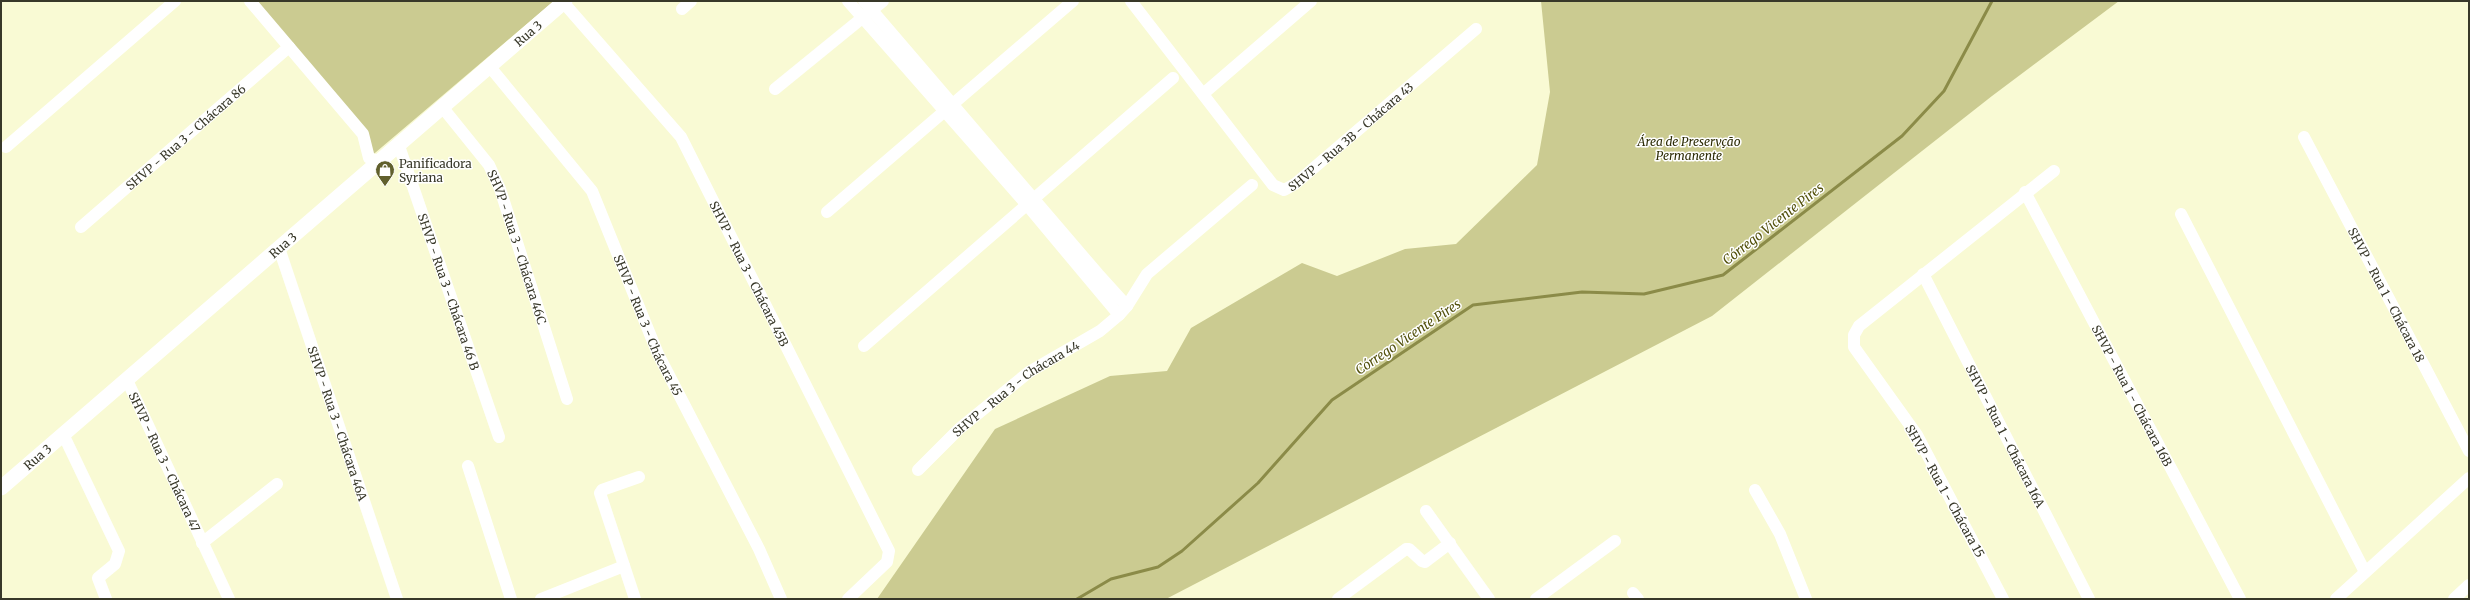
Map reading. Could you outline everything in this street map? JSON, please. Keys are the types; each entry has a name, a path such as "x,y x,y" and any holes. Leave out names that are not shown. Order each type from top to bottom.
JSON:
{"main road":[{"name":"Rua 3","path":"1,488 381,162 564,2"}],"street":[{"path":"6,147 175,1"},
{"path":"250,1 363,134 369,158 381,162"},
{"path":"848,1 867,14 1031,202 1128,306"},
{"path":"864,1 867,14"},
{"path":"775,89 883,1"},
{"path":"827,212 1073,1"},
{"name":"SHVP - Rua 3B - Chácara 43","path":"1131,1 1273,185 1284,190 1295,184 1476,29"},
{"path":"1203,94 1311,1"},
{"name":"SHVP - Rua 3 - Chácara 45B","path":"564,2 676,130 689,151 889,550 889,558 881,568 848,599"},
{"name":"SHVP - Rua 3 - Chácara 86","path":"81,227 289,47"},
{"name":"SHVP - Rua 3 - Chácara 45","path":"490,67 592,191 658,354 759,549 781,599"},
{"path":"864,346 1172,78"},
{"name":"SHVP - Rua 3 - Chácara 46C","path":"443,108 489,165 500,189 567,399"},
{"name":"SHVP - Rua 1 - Chácara 18","path":"2304,137 2469,451"},
{"name":"SHVP - Rua 3 - Chácara 46 B","path":"399,146 499,437"},
{"path":"1923,274 2025,192 2054,171"},
{"name":"SHVP - Rua 3 - Chácara 44","path":"918,470 959,429 1029,372 1100,331 1119,315 1128,306 1147,274 1252,185"},
{"name":"SHVP - Rua 1 - Chácara 16B","path":"2025,192 2240,599"},
{"path":"1031,202 1119,315"},
{"path":"2181,214 2365,572"},
{"name":"SHVP - Rua 3 - Chácara 46A","path":"279,248 397,599"},
{"name":"SHVP - Rua 1 - Chácara 15","path":"1923,274 1859,326 1854,335 1854,347 1917,435 2004,599"},
{"name":"SHVP - Rua 1 - Chácara 16A","path":"1923,274 2089,599"},
{"name":"SHVP - Rua 3 - Chácara 47","path":"127,380 229,599"},
{"path":"63,434 119,551 115,564 98,578 106,599"},
{"path":"468,466 511,599"},
{"path":"635,599 600,493 602,490 639,477"},
{"path":"2336,599 2469,478"},
{"name":"SHVP - Rua 3 - Chácara 47","path":"202,543 277,484"},
{"path":"1755,490 1780,534 1806,599"},
{"path":"1426,511 1489,599"},
{"path":"1536,599 1615,541"},
{"path":"1338,599 1406,549 1409,549 1425,562 1450,543"},
{"path":"547,598 624,566"},
{"path":"2454,599 2469,585"}],"green space":[{"path":"250,1 554,1 369,158 363,134"},
{"name":"Área de Preservção Permanente","path":"1541,1 2119,1 1992,96 1712,316 1166,599 877,599 995,429 1110,376 1167,371 1191,328 1302,263 1337,276 1405,249 1456,244 1537,165 1550,92"}],"waterway":[{"name":"Córrego Vicente Pires","path":"1077,599 1111,579 1158,567 1182,551 1258,483 1332,400 1473,305 1582,292 1644,294 1723,275 1902,136 1944,91 1992,1"}],"place":[{"name":"Panificadora Syriana","path":"385,187"}]}
